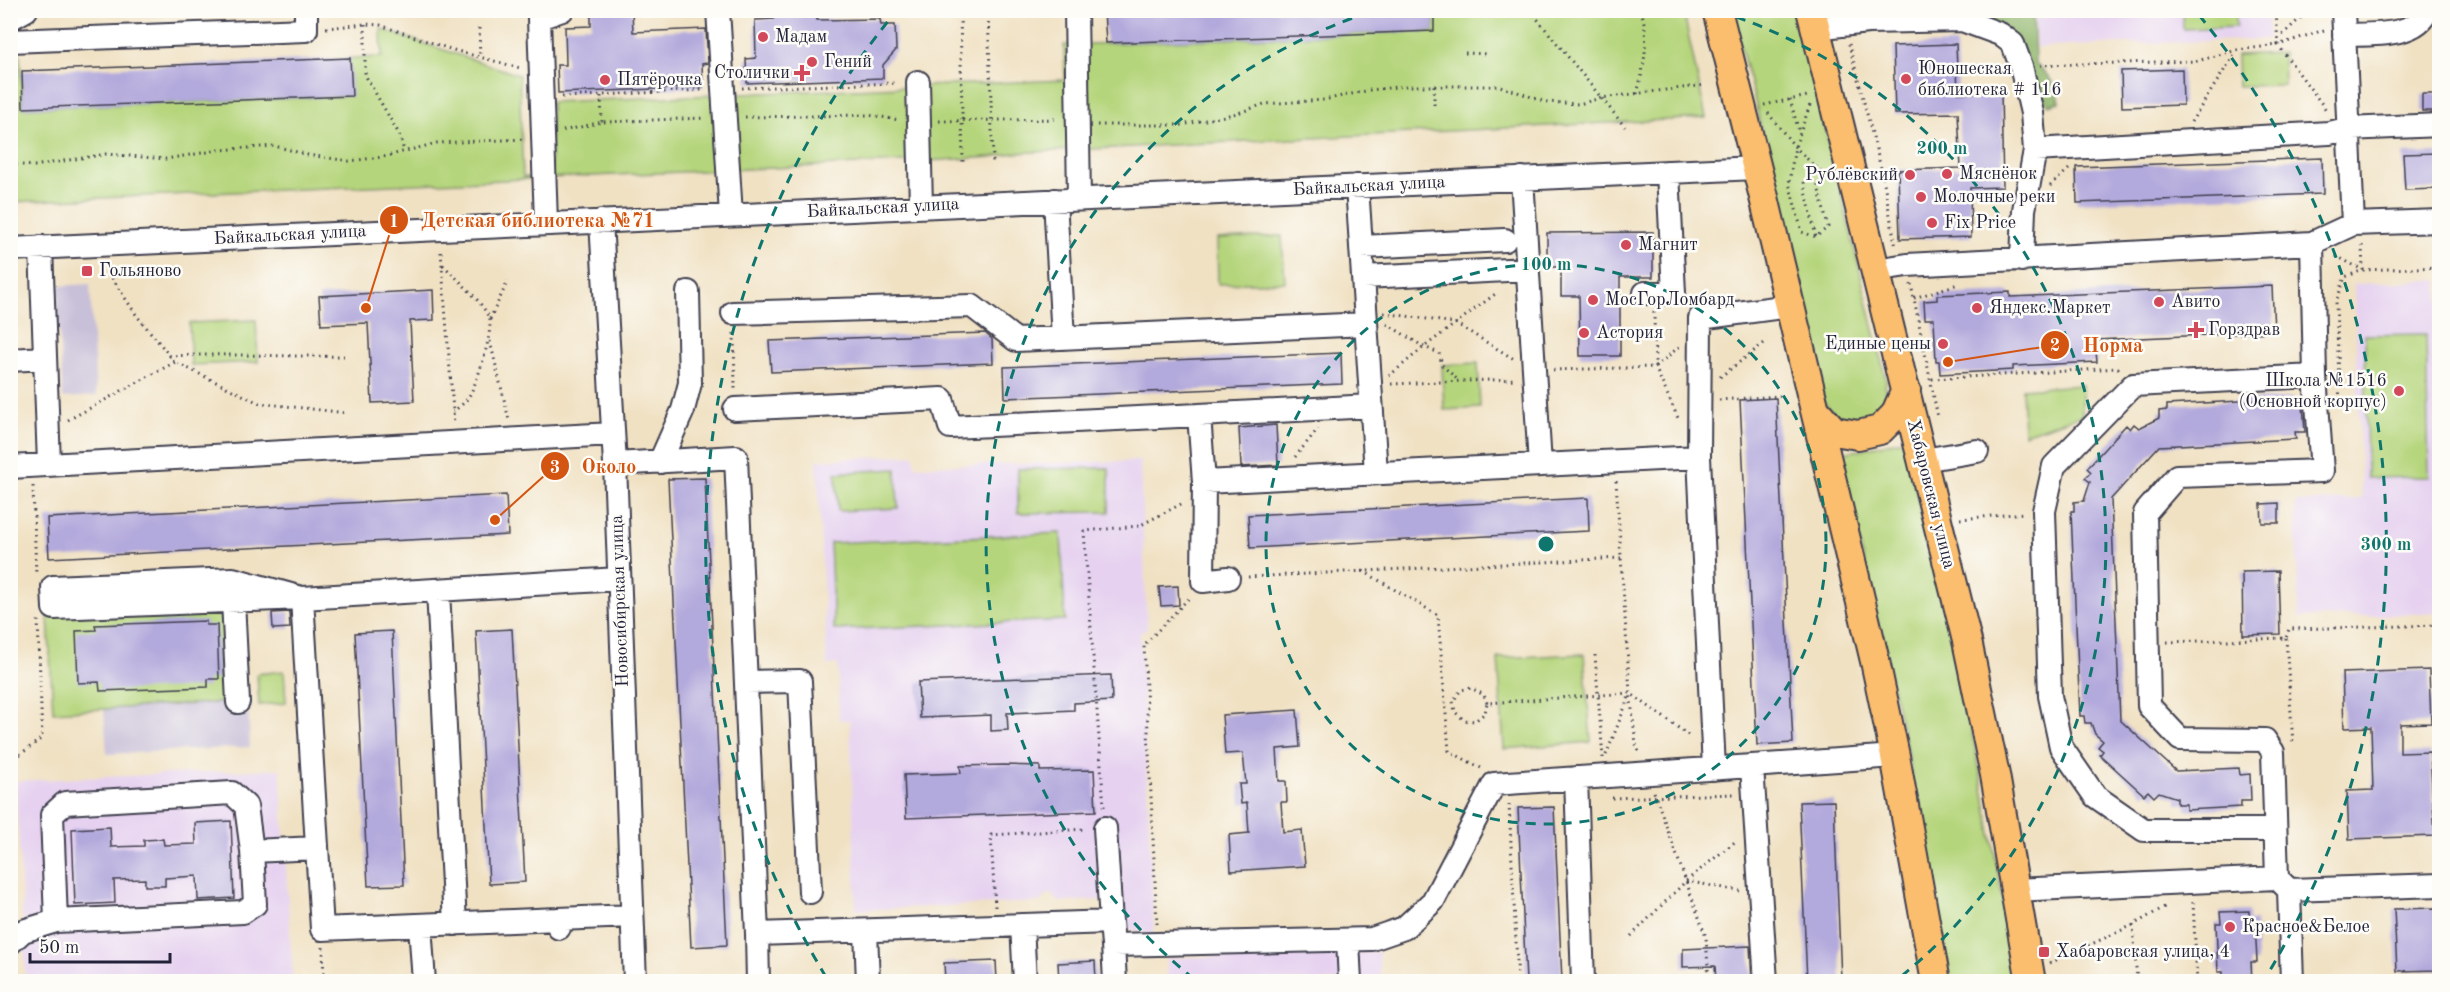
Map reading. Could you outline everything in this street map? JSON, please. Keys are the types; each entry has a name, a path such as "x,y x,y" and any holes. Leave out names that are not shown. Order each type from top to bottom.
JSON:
{"main road":[{"path":"1717,10 1816,411 1895,756 1936,981"},
{"name":"Хабаровская улица","path":"1813,19 1972,663 1995,775 2015,891 2039,973"},
{"path":"1816,411 1834,431 1858,435 1880,430 1895,416 1906,390"}],"street":[{"path":"10,19 26,10"},
{"path":"546,224 537,14 562,10"},
{"path":"718,10 731,215"},
{"path":"1076,10 1079,199"},
{"path":"2358,231 2345,130 2343,23 2409,30 2421,22 2427,10"},
{"path":"1813,19 1843,23 1932,15 1962,20 2000,34 2013,44 2032,112 2036,150 2024,210 2022,260"},
{"path":"10,40 306,20"},
{"path":"918,82 921,206"},
{"path":"2036,150 2439,125"},
{"name":"Байкальская улица","path":"10,249 1756,168"},
{"path":"1649,293 1674,293 1668,172"},
{"path":"1522,178 1540,465"},
{"path":"1357,186 1365,317 1374,392 1376,473"},
{"path":"1055,200 1063,338"},
{"path":"1875,270 1907,265 2312,243 2358,231 2439,220"},
{"name":"Новосибирская улица","path":"601,221 615,464 635,981"},
{"path":"1361,247 1505,240"},
{"path":"2292,981 2283,884 2275,830 2273,752 2265,740 2180,739 2149,706 2145,513 2177,476 2322,471 2315,376 2312,243"},
{"path":"30,465 48,430 41,247"},
{"path":"1363,277 1528,269"},
{"path":"660,462 683,410 690,383 688,292"},
{"path":"733,313 972,306 1016,340 1365,317"},
{"path":"1714,764 1699,457 1700,318 1790,306"},
{"path":"10,360 45,358"},
{"path":"2275,830 2144,830 2095,796 2061,747 2050,696 2044,511 2054,466 2133,385 2315,376"},
{"path":"735,409 942,399 950,427 1334,409 1374,392"},
{"path":"1199,415 1204,482 1203,581 1228,579"},
{"path":"30,465 613,434"},
{"path":"1923,460 1977,451"},
{"path":"615,464 736,457 758,981"},
{"path":"1204,482 1699,457"},
{"path":"302,598 233,579 53,587 54,608 302,598 619,579"},
{"path":"438,590 455,924"},
{"path":"302,598 322,929 559,923 632,916"},
{"path":"233,600 238,702"},
{"path":"746,682 800,681 810,892"},
{"path":"1113,945 1278,949 1372,939 1404,928 1433,901 1494,784 1508,783 1576,789 1647,773 1714,764 1752,766 1895,756"},
{"path":"1752,766 1766,981"},
{"path":"1576,789 1583,981"},
{"path":"10,943 23,931 56,921 243,912 255,904 252,851 246,806 232,793 65,803 52,815 56,921"},
{"path":"1105,828 1115,981"},
{"path":"252,851 317,848"},
{"path":"2015,891 2188,881 2439,885"},
{"path":"757,934 1111,922"},
{"path":"420,925 424,981"},
{"path":"1022,925 1025,981"},
{"path":"866,931 868,981"},
{"path":"1348,940 1350,981"}],"path":[{"path":"960,10 963,163"},
{"path":"988,10 993,162"},
{"path":"1530,10 1625,128"},
{"path":"1637,94 1647,35 1641,10"},
{"path":"2276,10 2278,45 2345,130"},
{"path":"2278,39 2309,10"},
{"path":"306,20 380,25 480,58 540,73"},
{"path":"2021,66 2197,61 2237,50 2278,45 2343,23"},
{"path":"365,24 365,75 399,134 404,151"},
{"path":"479,28 480,58"},
{"path":"2178,141 2237,50"},
{"path":"1465,53 1489,54"},
{"path":"1434,85 1434,105"},
{"path":"10,164 34,165 106,154 166,159 219,150 275,147 349,161 383,157 457,140 544,137 602,122 725,117 868,115 920,123 962,119 1079,120 1093,125 1150,127 1182,125 1238,113 1264,104 1324,100 1384,88 1434,85 1500,86 1529,97 1560,104 1579,104 1706,85"},
{"path":"1756,106 1813,95 1795,147 1789,183 1802,232 1816,237"},
{"path":"601,96 602,122"},
{"path":"1790,99 1800,133"},
{"path":"1762,105 1795,147 1831,183"},
{"path":"2050,186 2093,147"},
{"path":"1804,182 1816,237"},
{"path":"1816,237 1828,227 1817,182"},
{"path":"2358,231 2363,270"},
{"path":"2312,243 2363,270"},
{"path":"441,252 455,443"},
{"path":"442,265 468,289 490,319"},
{"path":"2340,409 2336,302 2345,277 2363,270 2439,267"},
{"path":"1374,392 1424,347 1528,269"},
{"path":"112,278 137,316 175,362 259,403 346,413"},
{"path":"508,281 490,319 490,340 513,439"},
{"path":"1649,293 1655,367 1700,331"},
{"path":"733,313 735,409"},
{"path":"1365,317 1439,353 1442,365 1460,382"},
{"path":"453,412 468,399 490,340"},
{"path":"1699,401 1721,376 1767,341"},
{"path":"169,356 224,353 284,357 344,356"},
{"path":"48,430 175,362"},
{"path":"1932,379 2118,368 2133,385"},
{"path":"1374,392 1460,382 1535,378"},
{"path":"1699,401 1780,396"},
{"path":"1278,478 1334,409"},
{"path":"30,465 37,588 53,587"},
{"path":"1616,470 1630,693 1636,744 1706,937 1709,981"},
{"path":"997,926 991,835 1105,828 1084,531 1139,526 1185,502"},
{"path":"1958,519 2044,511"},
{"path":"1228,579 1622,558"},
{"path":"1364,571 1438,615 1449,751 1508,783 1518,981"},
{"path":"1156,909 1144,645 1185,605 1203,581"},
{"path":"10,762 42,738 38,610"},
{"path":"2273,752 2293,751 2286,638 2289,629 2439,625"},
{"path":"2148,642 2286,638"},
{"path":"1595,655 1604,763 1630,693"},
{"path":"1471,688 1484,695 1487,703 1485,713 1475,721 1464,720 1455,712 1453,701 1461,690 1471,688"},
{"path":"1487,703 1630,693 1700,744 1714,764"},
{"path":"1576,789 1655,797 1754,793"},
{"path":"1631,936 1686,881 1756,826"},
{"path":"1686,881 1762,895"},
{"path":"2039,973 2133,925 2176,900 2188,881"},
{"path":"2188,881 2197,981"},
{"path":"2133,925 2137,981"},
{"path":"322,929 324,981"},
{"path":"777,981 786,981"}],"shaded area":[{"path":"2035,11 2267,11 2268,39 2036,47"},
{"name":"Школа №1516 (Основной корпус)","path":"2439,280 2439,613 2299,618 2295,502 2362,499 2354,284"},
{"path":"90,284 96,396 63,398 57,286"},
{"path":"914,455 915,466 1140,461 1147,628 1140,633 1154,936 1120,926 1118,899 1059,902 1049,893 1039,902 856,910 850,720 839,720 838,664 827,665 817,460"},
{"path":"248,701 250,747 107,754 104,709"},
{"path":"280,769 293,981 26,981 16,781"},
{"path":"1379,952 1380,981 1167,981 1166,958"}],"green space":[{"path":"1683,10 1706,118 1014,153 991,157 927,161 11,202 10,56 20,55 23,108 351,96 350,58 382,57 381,29 519,75 523,177 551,176 551,102 1065,80 1064,45 1434,31 1434,11"},
{"path":"1731,11 1797,11 1886,380 1884,399 1865,419 1850,421 1837,415 1823,402 1754,97"},
{"path":"1938,11 2033,11 2035,62 2051,80 2060,102 2049,105 2034,88 2007,66 2002,55 1986,41"},
{"path":"2182,11 2236,11 2236,27 2183,29"},
{"path":"2283,53 2284,85 2238,86 2237,55"},
{"path":"1282,236 1285,282 1218,284 1217,239"},
{"path":"256,320 258,362 191,365 189,323"},
{"path":"2426,334 2429,477 2367,478 2365,335"},
{"path":"1478,363 1480,408 1444,410 1442,365"},
{"path":"2082,385 2082,415 2024,434 2022,389"},
{"path":"1903,440 1954,648 1981,777 2017,981 1950,981 1907,751 1841,460 1845,453"},
{"path":"1109,468 1109,512 1018,513 1018,469"},
{"path":"896,469 898,508 838,511 836,473"},
{"path":"1061,533 1065,620 834,630 830,543"},
{"path":"222,588 227,702 53,712 47,596"},
{"path":"1584,654 1591,742 1504,749 1498,658"},
{"path":"284,671 286,703 259,705 257,674"}],"building":[{"path":"591,10 632,10 633,32 706,29 708,63 702,64 703,87 558,93 557,65 566,65 565,27 591,26"},
{"path":"774,10 817,10 817,20 880,19 881,25 895,25 896,50 883,65 883,78 747,83 746,59 756,58 755,20 774,19"},
{"path":"1104,10 1434,10 1434,31 1106,43"},
{"path":"1956,44 1958,93 2001,92 2003,187 1970,188 1971,237 1900,239 1898,170 1961,168 1958,113 1895,114 1893,46"},
{"path":"350,58 352,96 23,108 22,71"},
{"path":"2182,69 2183,105 2122,107 2121,71"},
{"path":"2422,94 2439,94 2439,111 2422,111"},
{"path":"2439,153 2439,189 2405,190 2403,154"},
{"path":"2322,158 2323,194 2077,203 2076,167"},
{"path":"1653,232 1653,277 1620,277 1620,356 1580,356 1579,296 1561,296 1561,267 1547,267 1547,233"},
{"path":"2272,286 2274,332 2095,340 2097,362 2013,366 2013,370 1940,374 1939,361 1936,361 1934,319 1925,319 1924,301 1937,300 1937,295 2010,292 2010,297"},
{"path":"433,290 434,320 410,321 414,401 372,403 368,323 321,325 319,296"},
{"path":"985,333 992,339 993,363 771,372 769,341"},
{"path":"1341,353 1342,384 1005,398 1004,367"},
{"path":"1776,398 1793,743 1757,745 1740,400"},
{"path":"2294,398 2294,404 2303,404 2305,432 2295,432 2296,439 2159,446 2111,499 2120,720 2176,771 2239,768 2240,775 2250,774 2251,801 2241,801 2241,807 2186,810 2186,804 2177,804 2177,798 2159,792 2154,797 2148,791 2144,795 2100,755 2103,751 2098,747 2103,741 2095,734 2091,723 2085,723 2084,716 2080,716 2071,511 2074,511 2074,502 2084,501 2090,482 2085,478 2091,472 2087,468 2126,425 2130,429 2134,424 2139,428 2159,418 2159,411 2167,410 2167,405"},
{"path":"1276,425 1278,465 1241,467 1239,428"},
{"path":"705,478 727,945 691,947 668,479"},
{"path":"506,495 508,535 49,558 47,518"},
{"path":"1588,498 1589,531 1250,548 1248,515"},
{"path":"2279,503 2279,523 2262,523 2261,504"},
{"path":"2278,571 2280,634 2243,635 2242,572"},
{"path":"1178,586 1179,605 1161,606 1159,587"},
{"path":"289,612 290,628 273,629 272,613"},
{"path":"206,621 206,625 217,625 219,679 208,679 208,687 100,691 99,682 78,683 76,631 96,630 95,625"},
{"path":"512,629 525,882 489,884 476,631"},
{"path":"392,631 404,885 368,886 355,633"},
{"path":"2429,670 2431,723 2400,724 2400,753 2430,752 2435,836 2349,839 2347,791 2373,790 2371,727 2344,728 2342,673"},
{"path":"1111,675 1112,701 1074,703 1074,710 1007,713 1008,730 991,731 991,715 920,718 918,682"},
{"path":"1297,710 1300,747 1277,749 1279,781 1286,781 1287,802 1281,802 1283,832 1302,830 1305,866 1231,871 1229,835 1249,833 1247,803 1241,804 1239,784 1246,784 1243,753 1225,754 1222,715"},
{"path":"960,766 1040,766 1040,771 1094,770 1096,811 906,818 904,775 961,773"},
{"path":"1834,801 1841,981 1807,981 1799,802"},
{"path":"1554,807 1562,981 1526,981 1518,808"},
{"path":"231,821 234,898 198,900 197,876 165,878 165,886 145,886 145,879 114,880 115,903 75,905 72,829 110,827 111,847 144,846 144,840 163,839 164,845 196,844 195,823"},
{"path":"2439,908 2439,970 2397,971 2394,909"},
{"path":"2249,911 2249,921 2255,921 2257,962 2251,962 2252,981 2223,981 2223,972 2218,972 2216,923 2221,923 2220,912"},
{"path":"1750,946 1752,981 1716,981 1715,966 1683,967 1683,949"},
{"path":"996,961 997,981 945,981 944,963"},
{"path":"1095,961 1096,981 1059,981 1058,963"}],"place":[{"name":"Мадам","path":"763,37"},
{"name":"Гений","path":"812,62"},
{"name":"Столички","path":"802,73"},
{"name":"Юношеская библиотека # 116","path":"1906,79"},
{"name":"Пятёрочка","path":"605,80"},
{"name":"Мяснёнок","path":"1947,174"},
{"name":"Рублёвский","path":"1910,175"},
{"name":"Молочные реки","path":"1921,197"},
{"name":"Fix Price","path":"1932,223"},
{"name":"Магнит","path":"1626,245"},
{"name":"Гольяново","path":"87,271"},
{"name":"МосГорЛомбард","path":"1593,300"},
{"name":"Авито","path":"2159,302"},
{"name":"Детская библиотека №71","path":"366,308"},
{"name":"Яндекс.Маркет","path":"1977,308"},
{"name":"Горздрав","path":"2196,330"},
{"name":"Астория","path":"1584,333"},
{"name":"Единые цены","path":"1943,344"},
{"name":"Норма","path":"1948,362"},
{"name":"Школа №1516 (Основной корпус)","path":"2399,391"},
{"name":"Около","path":"495,520"},
{"name":"Красное&Белое","path":"2230,927"},
{"name":"Хабаровская улица, 4","path":"2044,952"}]}
